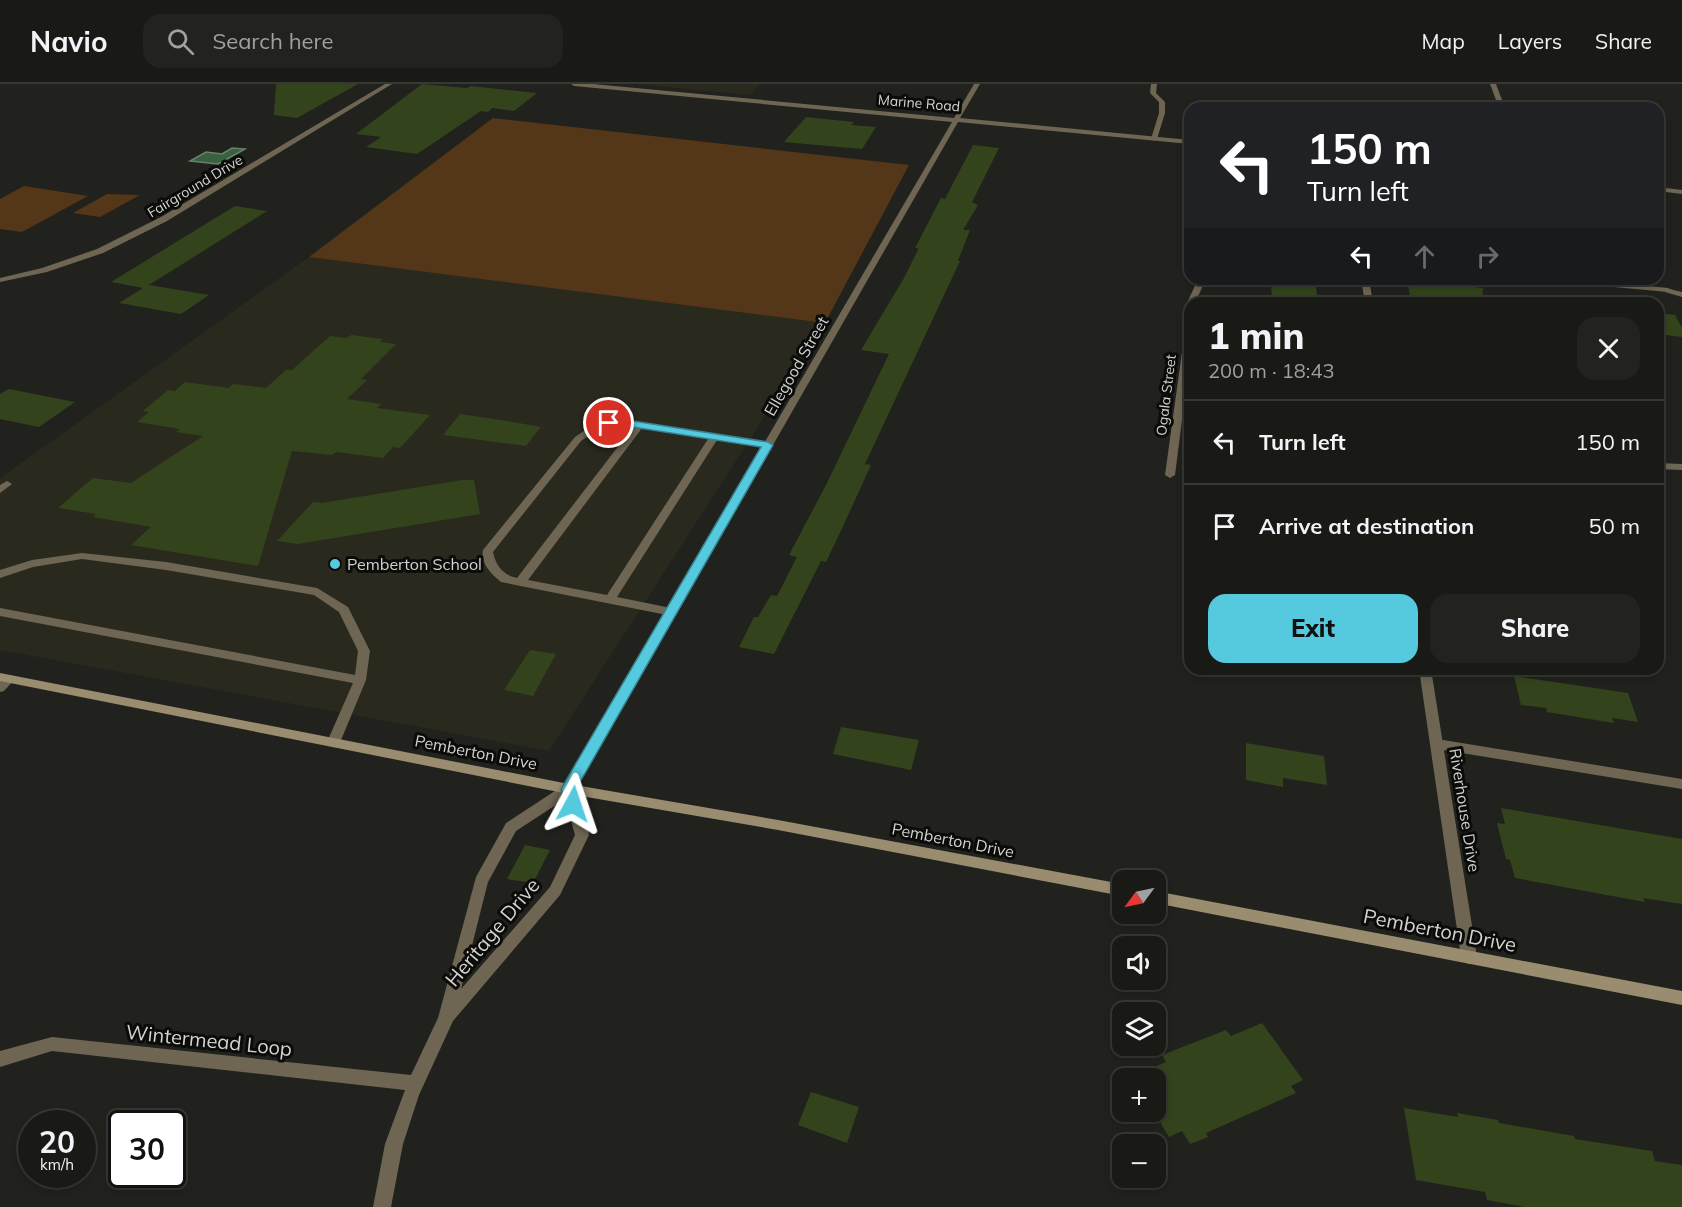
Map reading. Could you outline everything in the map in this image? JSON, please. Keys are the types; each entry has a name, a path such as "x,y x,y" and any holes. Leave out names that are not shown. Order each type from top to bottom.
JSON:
{"street":[{"name":"Fairground Drive","path":"0,280 44,270 100,251 164,219 389,84"},
{"name":"Marine Road","path":"574,84 1184,142"},
{"name":"Ellegood Street","path":"569,789 977,84"},
{"path":"1154,84 1153,93 1162,102 1162,114 1154,139"},
{"path":"1493,84 1500,102"},
{"path":"1664,190 1682,192"},
{"path":"1613,285 1668,290 1682,295"},
{"name":"Ogala Street","path":"1170,476 1184,365"},
{"path":"672,612 505,579 495,572 489,562 487,552 578,439 587,431 609,423 639,425 768,445"},
{"path":"520,582 639,425"},
{"path":"610,600 714,437"},
{"path":"1664,466 1682,467"},
{"path":"0,483 8,484 0,490"},
{"path":"0,574 32,564 82,556 166,566 317,592 344,610 364,651 360,680 334,742"},
{"path":"0,612 360,680"},
{"name":"Riverhouse Drive","path":"1426,675 1469,957"},
{"name":"Pemberton Drive","path":"3,682 1112,888"},
{"path":"1437,744 1682,784"},
{"name":"Heritage Drive","path":"382,1207 394,1144 416,1083 446,1018 481,881 511,827 569,789 582,835 555,891 446,1018"},
{"name":"Pemberton Drive","path":"1166,899 1682,998"},
{"name":"Wintermead Loop","path":"0,1059 52,1044 416,1083"}],"shaded area":[{"path":"634,84 761,84 750,95"},
{"path":"493,118 909,165 825,323 309,257"},
{"path":"232,148 245,149 218,164 190,161 206,152 222,154"},
{"path":"24,186 88,196 22,232 0,229 0,199"},
{"path":"107,194 140,195 100,217 73,213"},
{"name":"Pemberton School","path":"309,257 825,323 549,751 0,650 0,478"}],"building":[{"path":"276,84 358,84 297,118 274,115"},
{"path":"422,84 537,93 514,111 492,108 488,112 481,111 417,154 366,147 381,137 356,134"},
{"path":"806,117 854,122 851,125 876,127 862,149 784,142"},
{"path":"973,145 999,148 972,202 978,205 963,230 970,230 958,261 960,261 865,464 871,465 839,535 826,562 821,561 774,654 739,647 754,617 758,617 771,595 777,596 797,557 789,555 826,485 889,354 861,350 904,278 917,252 918,248 915,248 941,198 945,199"},
{"path":"235,206 267,211 149,285 209,295 181,314 119,303 143,288 111,282"},
{"path":"1271,285 1316,285 1317,297 1272,297"},
{"path":"1408,285 1454,285 1483,288 1482,297 1410,297"},
{"path":"1664,314 1675,315 1682,328 1682,337 1664,335"},
{"path":"351,335 383,339 380,342 396,344 361,379 367,380 347,399 381,404 377,408 430,415 400,448 393,447 383,458 336,452 332,455 292,451 258,566 131,545 151,527 93,517 96,514 58,508 93,478 131,483 203,436 176,432 180,429 137,422 149,412 143,411 168,390 175,391 185,382 229,388 233,384 266,388 286,370 292,370 330,336 347,338"},
{"path":"9,389 75,402 39,427 0,419 0,394"},
{"path":"460,414 541,427 526,446 443,435"},
{"path":"474,480 480,514 298,544 277,541 313,502 322,503"},
{"path":"530,650 556,654 533,696 504,690"},
{"path":"1514,676 1628,693 1638,722 1612,718 1614,723 1547,712 1546,708 1521,705"},
{"path":"841,727 919,740 911,770 833,754"},
{"path":"1246,743 1324,756 1327,785 1283,778 1283,787 1246,780"},
{"path":"1501,808 1682,839 1682,904 1643,898 1645,902 1515,878 1510,860 1506,859 1497,823 1505,824"},
{"path":"525,845 550,850 533,883 507,879"},
{"path":"1262,1023 1303,1080 1291,1086 1296,1093 1206,1133 1208,1137 1190,1144 1182,1131 1169,1137 1160,1122 1166,1122 1166,1068 1151,1068 1166,1062 1163,1056 1166,1056 1166,1053 1226,1030 1231,1036"},
{"path":"811,1092 859,1107 847,1143 798,1125"},
{"path":"1404,1108 1458,1117 1457,1113 1498,1120 1499,1123 1574,1136 1575,1139 1652,1151 1655,1161 1682,1165 1682,1207 1525,1207 1487,1200 1485,1192 1416,1180"}],"place":[{"name":"Pemberton School","path":"335,564"}],"route":[{"path":"573,804 569,789 768,445 620,422 609,423"}]}
